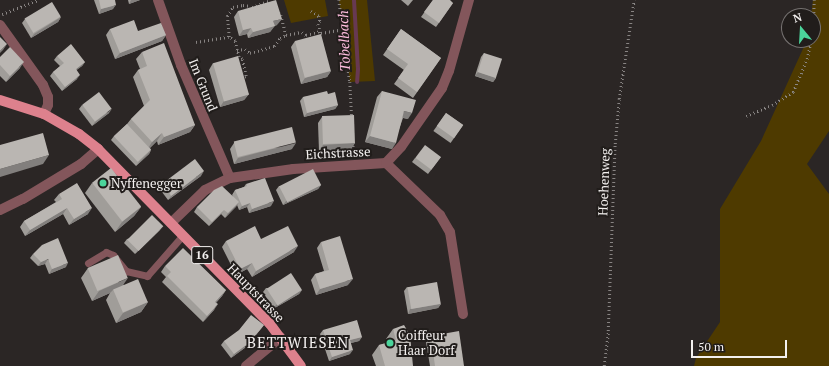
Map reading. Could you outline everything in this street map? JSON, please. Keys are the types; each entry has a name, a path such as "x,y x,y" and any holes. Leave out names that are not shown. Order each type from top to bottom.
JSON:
{"main road":[{"name":"Hauptstrasse","path":"0,100 44,114 79,134 98,149 281,337 301,366"}],"street":[{"name":"Im Grund","path":"158,0 181,65 230,178"},
{"name":"Eichstrasse","path":"171,223 206,190 230,178 293,169 386,163 401,147 442,88 453,58 469,0"},
{"path":"0,25 43,86 48,97 48,104 44,114"},
{"path":"0,210 23,199 81,164 98,149"},
{"path":"386,163 440,215 450,232 463,314"},
{"path":"246,366 281,337"}],"lane":[{"path":"88,263 106,252 113,255 126,271 147,276 183,236"}],"path":[{"path":"0,14 39,0"},
{"path":"229,37 227,16 232,7 243,5 251,6 271,0 276,3"},
{"path":"339,0 350,82 352,120"},
{"name":"Hoehenweg","path":"604,366 608,324 615,144 619,99 634,0"},
{"path":"251,6 253,12"},
{"path":"277,8 286,35"},
{"path":"311,11 319,16 320,20 318,24 323,41"},
{"path":"238,50 245,49 250,53 274,46 280,38 286,35 302,32 306,34 343,29"},
{"path":"196,42 229,37 235,41 239,57 242,59 246,76 238,78"},
{"path":"746,116 772,105 794,92 807,59 809,48"},
{"path":"353,135 354,166"}],"shaded area":[{"path":"284,0 325,0 328,16 291,23"},
{"path":"339,0 367,0 375,81 350,82"},
{"path":"813,0 829,0 829,131 807,164 829,194 829,366 694,366 696,358 720,322 720,209 761,141 803,48 821,48 821,8 812,8"}],"building":[{"path":"99,0 115,0 116,5 101,9"},
{"path":"276,0 282,19 273,21 275,26 253,32 251,28 243,30 238,11"},
{"path":"433,0 450,0 453,3 439,23 424,12"},
{"path":"52,2 61,17 33,33 25,18"},
{"path":"134,20 138,31 161,23 166,35 120,53 110,29"},
{"path":"401,29 441,58 417,92 398,78 408,64 387,49"},
{"path":"321,34 331,71 305,78 295,41"},
{"path":"0,37 7,44 0,51"},
{"path":"164,43 195,125 164,137 162,133 152,142 131,119 150,100 138,70 147,66 142,52"},
{"path":"71,44 85,62 76,69 80,75 65,87 53,72 64,63 57,56"},
{"path":"10,47 24,62 10,76 0,65 0,57"},
{"path":"484,53 502,59 496,78 478,72"},
{"path":"238,56 249,94 224,102 213,63"},
{"path":"327,91 328,94 335,92 338,105 307,113 303,97"},
{"path":"382,91 416,100 412,113 404,111 396,143 370,136"},
{"path":"99,92 112,109 95,121 82,105"},
{"path":"446,113 463,125 454,138 437,126"},
{"path":"354,115 355,143 323,144 322,116"},
{"path":"127,124 151,150 138,162 114,136"},
{"path":"292,127 296,143 238,157 234,142"},
{"path":"43,133 49,155 0,169 0,145"},
{"path":"425,145 441,157 431,170 415,158"},
{"path":"195,159 204,171 171,196 162,184"},
{"path":"111,168 141,207 122,221 92,183"},
{"path":"313,169 321,185 287,202 279,186"},
{"path":"265,178 274,201 252,209 250,203 242,206 235,190 247,186 246,184"},
{"path":"77,183 92,208 74,219 67,208 30,230 24,221 62,199 59,194"},
{"path":"222,186 239,202 228,213 224,210 212,222 197,207 214,190"},
{"path":"152,215 163,226 139,251 127,240"},
{"path":"255,226 261,239 288,226 298,246 256,271 252,263 240,269 226,241"},
{"path":"340,236 353,279 320,289 315,274 329,270 321,242"},
{"path":"58,238 68,263 52,269 48,259 41,262 33,254 42,245"},
{"path":"183,248 226,290 215,302 218,304 207,316 167,276 171,272 165,266"},
{"path":"118,255 128,278 97,291 88,268"},
{"path":"291,273 302,290 278,306 267,289"},
{"path":"138,279 148,302 123,313 113,290"},
{"path":"437,282 441,304 411,309 407,287"},
{"path":"251,315 264,325 249,343 234,354 224,341 239,330"},
{"path":"357,320 362,337 350,340 353,350 332,357 323,330"},
{"path":"404,325 410,335 413,366 385,366 379,345 396,340 393,329"},
{"path":"459,331 464,366 435,366 431,336"}],"waterway":[{"name":"Tobelbach","path":"354,0 358,69 357,82"}],"place":[{"name":"Nyffenegger","path":"103,183"},
{"name":"Coiffeur Haar Dorf","path":"390,343"}],"district":[{"name":"BETTWIESEN","path":"298,343"}]}
